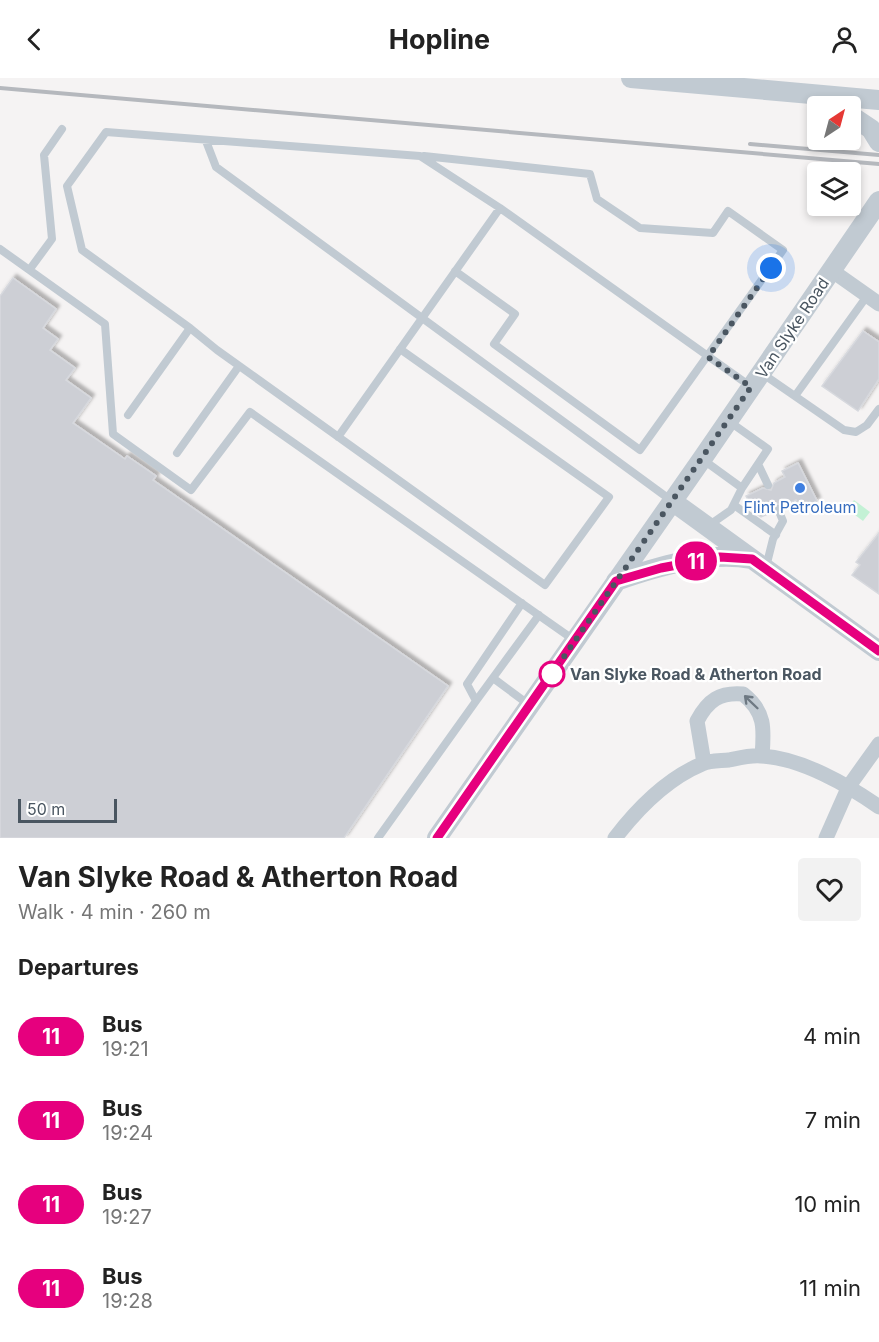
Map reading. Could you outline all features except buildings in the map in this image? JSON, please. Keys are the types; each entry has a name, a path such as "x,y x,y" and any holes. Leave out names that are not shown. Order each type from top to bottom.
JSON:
{"street":[{"path":"631,78 879,100"},
{"path":"691,83 807,105"},
{"path":"861,122 871,129 879,142"},
{"name":"Van Slyke Road","path":"436,838 877,206 879,187"},
{"path":"831,270 873,300"},
{"path":"672,501 879,651"},
{"path":"616,581 661,568 720,557 759,564"},
{"path":"704,763 698,721 710,701 723,694 743,694 759,710 764,722 762,756"},
{"path":"826,838 849,786 879,744"},
{"path":"615,838 637,809 667,785 704,763 762,756 800,765 849,786 879,807"}],"lane":[{"path":"30,269 52,239 44,155 62,129"},
{"path":"400,349 609,497 545,585 238,366 190,328 82,250 67,186 106,132 420,156 590,174 597,199 640,228 713,233 728,211 783,250 640,450 494,344 515,314 455,271"},
{"path":"206,141 216,167 672,501"},
{"path":"420,156 500,208 708,357 795,396 844,430 856,432 867,425 879,409"},
{"path":"338,436 500,208"},
{"path":"0,249 105,324 113,434 191,490 250,412 575,640"},
{"path":"795,396 873,300"},
{"path":"128,415 190,328"},
{"path":"177,453 238,366"},
{"path":"707,527 734,505 742,488 768,449 728,421"},
{"path":"702,459 742,488"},
{"path":"758,464 768,485"},
{"path":"734,505 776,535"},
{"path":"759,564 783,521 778,509"},
{"path":"476,701 467,684 522,603"},
{"path":"378,838 538,615"},
{"path":"493,678 530,705"}],"green space":[{"path":"854,500 870,512 863,521 847,509"}],"railway":[{"path":"0,88 879,164"},
{"path":"750,144 879,155"}],"bus line":[{"name":"11","path":"437,838 616,581 661,568 720,557 752,559 879,651"}],"place":[{"name":"Flint Petroleum","path":"800,488"},
{"name":"Van Slyke Road & Atherton Road","path":"552,674"}],"route":[{"path":"552,674 751,387 708,357 771,268"}]}
